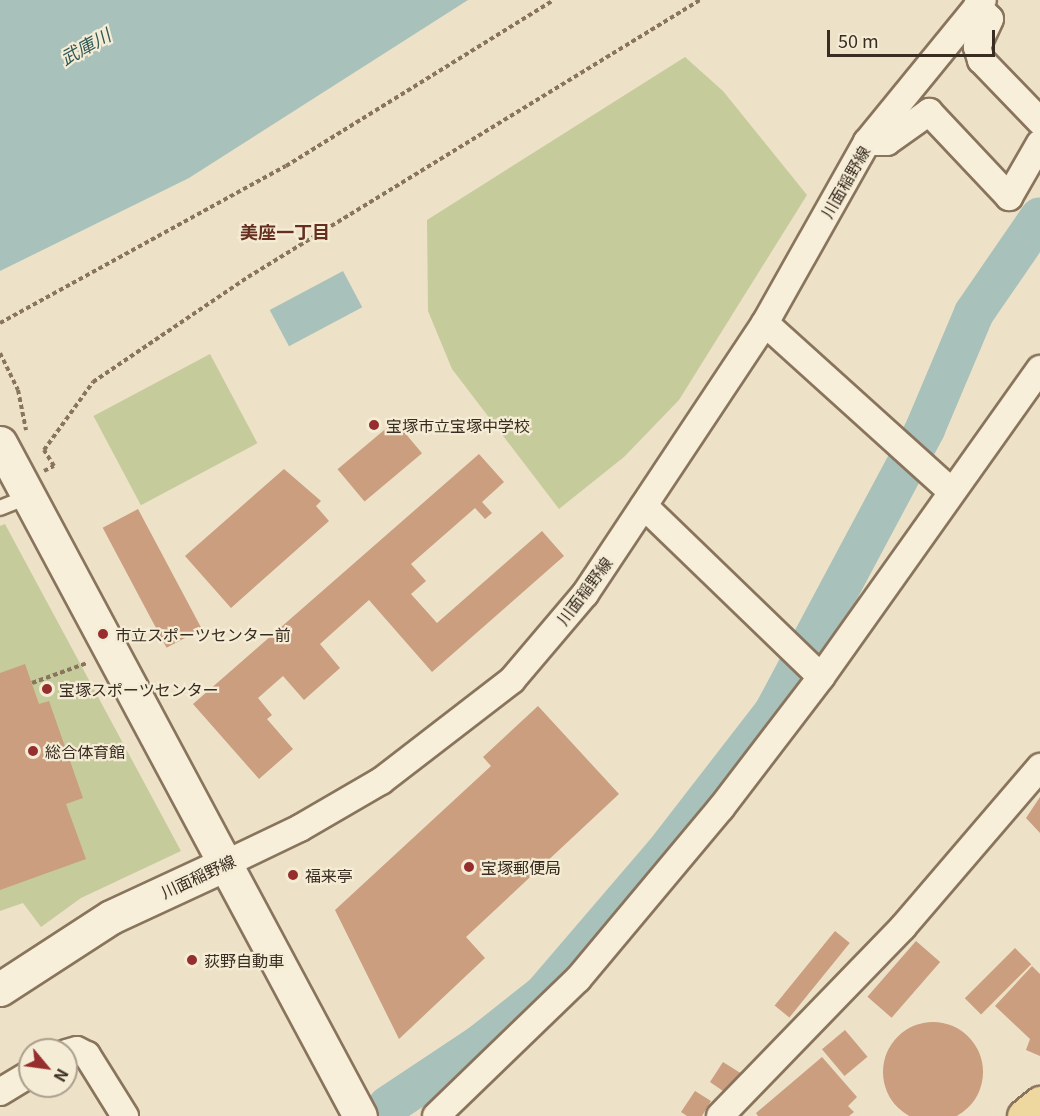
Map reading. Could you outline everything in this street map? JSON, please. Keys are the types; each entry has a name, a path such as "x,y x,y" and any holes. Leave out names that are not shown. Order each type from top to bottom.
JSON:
{"main road":[{"path":"1024,1116 1040,1103"}],"street":[{"path":"980,3 990,19 977,46 981,60 1040,121"},
{"name":"川面稲野線","path":"0,989 111,917 300,828 381,781 512,680 585,594 765,323 867,142 980,3"},
{"path":"867,142 888,142 929,112 1009,197 1040,143"},
{"path":"765,323 951,491"},
{"path":"436,1116 578,979 721,808 821,677 951,491 1040,369"},
{"path":"14,443 20,488 360,1116"},
{"path":"644,506 821,677"},
{"path":"720,1116 903,927 1040,767"},
{"path":"78,1050 87,1055 125,1116"},
{"path":"0,1092 18,1081"}],"path":[{"path":"0,323 286,166 554,0"},
{"path":"20,488 54,466 44,450 93,382 248,277 700,0"},
{"path":"0,353 18,390 14,443"},
{"path":"32,683 87,663"}],"green space":[{"path":"685,57 723,91 807,195 679,400 624,457 559,509 452,369 428,311 427,220"},
{"path":"210,354 257,443 141,505 93,416"},
{"name":"宝塚スポーツセンター","path":"5,524 181,851 81,898 41,927 23,903 0,911 0,526"}],"water":[{"name":"武庫川","path":"0,0 468,0 189,178 0,271"},
{"path":"343,271 362,307 289,346 270,310"}],"building":[{"path":"395,421 422,453 365,501 338,469"},
{"path":"479,454 504,482 482,502 492,513 485,519 475,508 411,564 426,581 411,594 437,623 542,531 564,556 432,672 369,600 320,644 340,668 304,700 283,676 258,698 272,715 267,719 293,749 259,779 193,704"},
{"path":"284,469 321,501 316,506 329,521 231,608 185,556"},
{"path":"138,509 202,629 167,648 103,528"},
{"name":"総合体育館","path":"25,664 39,704 49,701 83,798 66,804 86,859 0,890 0,673"},
{"path":"538,706 619,794 466,937 485,958 399,1039 335,910 491,766 483,757"},
{"path":"1040,797 1040,833 1026,818"},
{"path":"835,931 850,943 789,1018 775,1006"},
{"path":"916,941 940,962 892,1018 867,997"},
{"path":"1015,948 1031,964 981,1014 965,998"},
{"path":"1032,966 1040,974 1040,1056 1026,1050 1030,1039 995,1006"},
{"path":"933,1022 952,1026 968,1037 979,1053 983,1072 979,1091 968,1107 952,1118 933,1122 914,1118 898,1107 887,1091 883,1072 887,1053 898,1037 914,1026"},
{"path":"845,1030 867,1057 845,1076 822,1049"},
{"path":"822,1057 857,1097 848,1106 854,1112 849,1116 758,1116 756,1113"},
{"path":"723,1062 742,1074 723,1091 710,1082"},
{"path":"695,1091 711,1101 702,1116 687,1116 681,1112"}],"waterway":[{"path":"388,1106 481,1044 544,994 665,853 774,712 925,429 974,313 1040,217"}],"place":[{"name":"宝塚市立宝塚中学校","path":"374,425"},
{"name":"市立スポーツセンター前","path":"103,634"},
{"name":"宝塚スポーツセンター","path":"47,689"},
{"name":"総合体育館","path":"33,751"},
{"name":"宝塚郵便局","path":"469,867"},
{"name":"福来亭","path":"293,875"},
{"name":"荻野自動車","path":"192,960"}],"district":[{"name":"美座一丁目","path":"285,231"}]}
